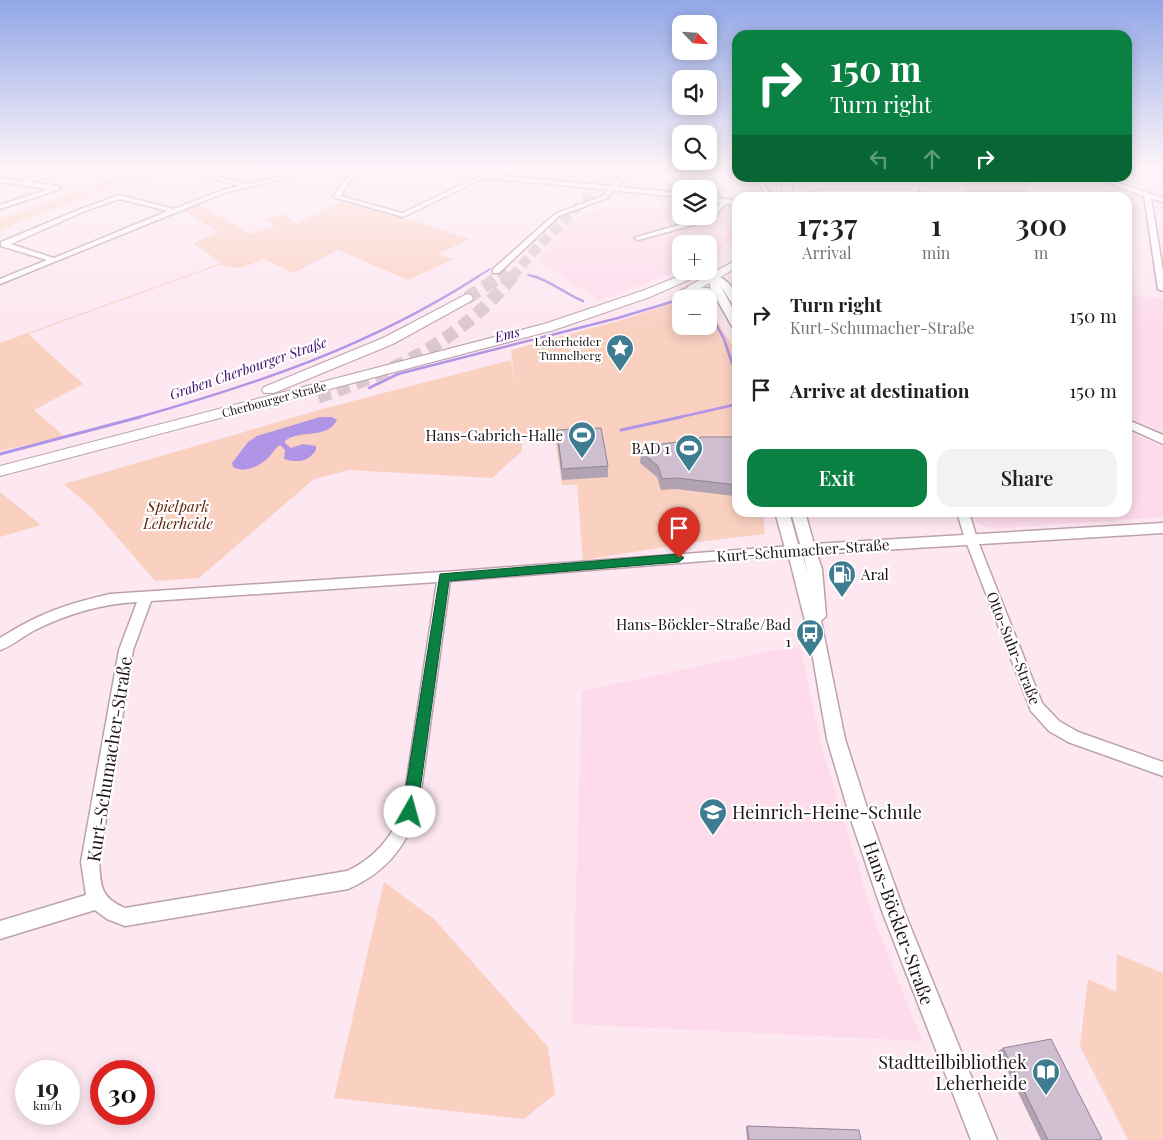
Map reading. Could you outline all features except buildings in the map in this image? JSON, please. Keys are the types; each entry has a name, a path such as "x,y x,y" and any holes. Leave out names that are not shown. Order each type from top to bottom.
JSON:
{"main road":[{"name":"Cherbourger Straße","path":"717,269 732,257"},
{"name":"Cherbourger Straße","path":"549,327 687,280"},
{"name":"Cherbourger Straße","path":"686,290 701,280"},
{"name":"Cherbourger Straße","path":"0,471 549,327 629,310 672,295"},
{"path":"172,426 252,397 367,350 417,327 467,298"},
{"path":"0,478 72,464 318,397"}],"street":[{"path":"54,260 4,244 55,221"},
{"path":"0,282 149,221"},
{"path":"496,271 514,257 551,221"},
{"path":"638,238 701,221"},
{"path":"1151,221 1162,289"},
{"path":"717,272 732,296"},
{"path":"717,280 718,294 732,318"},
{"path":"1132,426 1163,440"},
{"name":"Hans-Böckler-Straße","path":"783,517 818,641 836,739 860,817 896,920 984,1140"},
{"name":"Hans-Böckler-Straße","path":"799,517 815,569 818,641"},
{"name":"Otto-Suhr-Straße","path":"964,517 971,539 1036,707 1054,726 1072,737 1163,769"},
{"name":"Kurt-Schumacher-Straße","path":"96,901 92,887 90,862 126,650 146,596 444,577 791,550 1163,528"},
{"path":"0,930 96,901 109,911 125,917 348,880 366,872 381,861 399,836 410,812 444,577"},
{"path":"0,645 30,626 71,608 110,599 146,596"}],"shaded area":[{"path":"573,221 672,221 672,225 717,225 717,221 732,221 732,243 717,252 717,235 672,235 672,273 599,300 537,261"},
{"path":"1132,294 1163,300 1163,432 1132,419"},
{"path":"320,417 332,417 337,420 327,430 298,435 285,441 291,448 303,444 316,446 316,450 310,457 298,461 284,459 285,450 280,445 257,466 242,470 233,467 232,463 248,442 257,436"},
{"path":"1132,433 1163,447 1163,517 992,529 977,523 975,517 1132,517"},
{"name":"Heinrich-Heine-Schule","path":"800,645 823,752 874,919 922,1041 572,1024 582,691"}],"green space":[{"path":"0,221 21,221 0,231"},
{"path":"201,221 228,221 251,234 275,226 267,221 293,221 297,224 303,221 413,221 470,239 439,254 453,259 408,280 338,250 293,273 264,259 240,268 220,265 28,334 83,384 34,410 64,436 0,451 0,343 221,263 193,243 218,232"},
{"name":"Spielpark Leherheide","path":"672,303 672,335 717,335 717,321 732,345 732,517 763,517 765,534 690,543 583,560 577,485 562,485 554,435 522,439 522,451 492,478 349,470 314,479 199,578 155,581 93,509 64,484 330,407 511,360 515,383 511,350 625,319"},
{"path":"0,492 41,525 0,537"},
{"path":"384,882 434,919 548,1047 555,1094 524,1119 334,1098"},
{"path":"1117,954 1163,973 1163,1140 1128,1140 1080,1046 1088,979 1116,992"}],"waterway":[{"name":"Graben Cherbourger Straße","path":"477,277 490,269"},
{"name":"Graben Cherbourger Straße","path":"528,275 538,277"},
{"name":"Graben Cherbourger Straße","path":"136,418 227,391 313,360 397,323 479,276"},
{"name":"Graben Cherbourger Straße","path":"532,276 583,301"},
{"name":"Ems","path":"369,388 398,374 618,318 672,302"},
{"name":"Ems","path":"717,326 724,339 732,363"},
{"name":"Ems","path":"676,418 732,405"},
{"name":"Graben Cherbourger Straße","path":"0,454 140,417"},
{"name":"Ems","path":"621,430 681,417"}],"tunnel":[{"path":"512,277 534,251 564,221"},
{"path":"499,277 510,270"},
{"path":"467,298 501,276"},
{"path":"318,397 374,376 425,351 471,319 493,299 513,276"}],"place":[{"name":"Leherheider Tunnelberg","path":"620,372"},
{"name":"Hans-Gabrich-Halle","path":"582,459"},
{"name":"BAD 1","path":"689,472"},
{"name":"Aral","path":"842,598"},
{"name":"Hans-Böckler-Straße/Bad 1","path":"810,657"},
{"name":"Heinrich-Heine-Schule","path":"713,836"},
{"name":"Stadtteilbibliothek Leherheide","path":"1046,1096"}],"route":[{"path":"410,812 444,577 679,558"}]}
